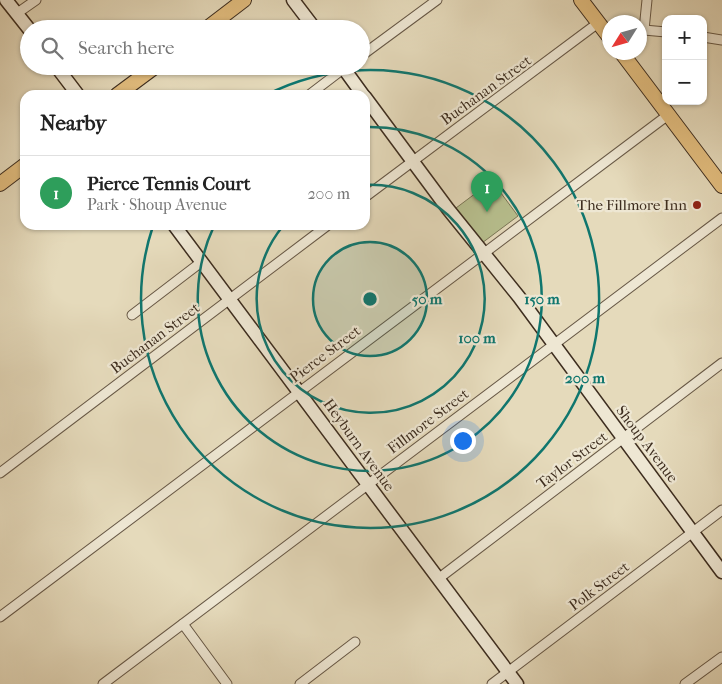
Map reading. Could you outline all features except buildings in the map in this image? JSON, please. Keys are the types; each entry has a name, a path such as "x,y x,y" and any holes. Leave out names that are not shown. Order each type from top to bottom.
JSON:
{"main road":[{"path":"218,20 244,0"},
{"path":"581,0 602,28"},
{"path":"627,60 722,186"},
{"path":"125,90 144,75"},
{"path":"0,184 20,169"}],"street":[{"path":"6,0 21,20"},
{"path":"16,14 36,0"},
{"path":"293,0 307,20"},
{"path":"370,49 437,0"},
{"path":"645,15 647,0"},
{"name":"Buchanan Street","path":"370,193 598,23"},
{"path":"647,31 662,32"},
{"path":"707,38 722,40"},
{"path":"63,75 74,90"},
{"path":"315,90 334,75"},
{"name":"Shoup Avenue","path":"350,75 360,90"},
{"name":"Shoup Avenue","path":"370,104 553,344 722,572"},
{"name":"Pierce Street","path":"0,617 668,115"},
{"name":"Fillmore Street","path":"103,684 722,218"},
{"name":"Heyburn Avenue","path":"177,230 200,263 299,391 517,684"},
{"name":"Buchanan Street","path":"0,473 321,230"},
{"path":"132,315 200,263"},
{"name":"Taylor Street","path":"438,579 722,363"},
{"name":"Polk Street","path":"492,684 722,510"},
{"path":"183,624 227,684"},
{"path":"300,684 355,642"},
{"path":"685,684 722,657"}],"green space":[{"path":"492,181 518,216 482,243 456,208"}],"place":[{"name":"The Fillmore Inn","path":"697,205"},
{"name":"Pierce Tennis Court","path":"487,212"}]}
